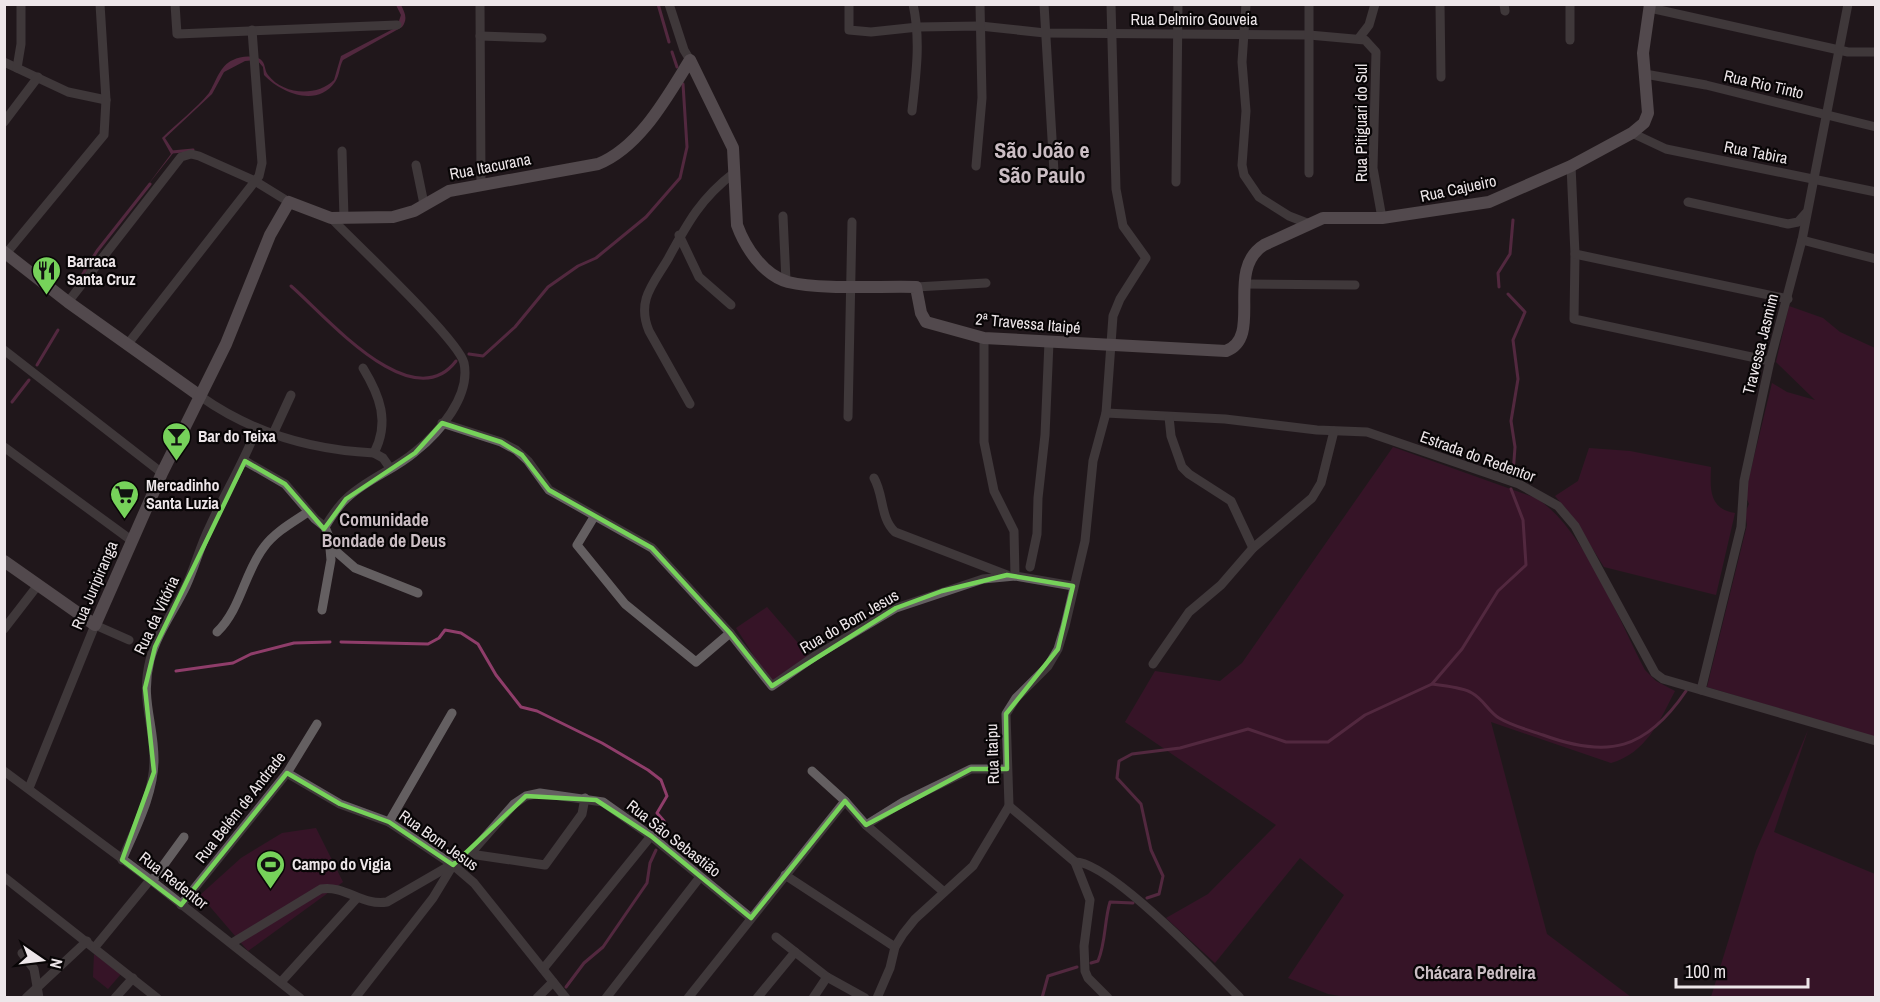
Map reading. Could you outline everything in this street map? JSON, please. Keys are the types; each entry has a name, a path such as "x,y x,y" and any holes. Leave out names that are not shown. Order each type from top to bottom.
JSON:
{"street":[{"path":"17,68 21,44 21,4"},
{"path":"100,4 106,100 105,128 100,142 5,254 127,345 224,412 273,434 316,448 374,453 383,458 390,468"},
{"path":"175,4 177,34 397,25"},
{"path":"480,4 481,183"},
{"path":"669,4 678,33 733,148 737,225 741,235 763,266 786,281 851,286 916,287 986,284"},
{"name":"Rua Delmiro Gouveia","path":"849,4 849,30 871,32 918,27 981,26 1045,33 1176,36 1309,35 1359,38"},
{"path":"912,111 919,63 918,27 913,4"},
{"path":"976,166 981,120 980,4"},
{"path":"1044,4 1054,172"},
{"path":"1110,34 1111,4"},
{"path":"1176,182 1178,4"},
{"path":"1246,4 1243,34 1244,176 1259,197 1289,216 1307,224"},
{"path":"1309,4 1309,173"},
{"path":"1359,38 1369,25 1375,4"},
{"path":"1440,4 1441,77"},
{"path":"1570,4 1570,40"},
{"name":"Travessa Jasmim","path":"1701,690 1741,527 1741,494 1770,361 1802,240 1848,4"},
{"path":"1632,133 1647,118 1649,97 1643,53 1650,6 1838,49 1858,53 1875,52"},
{"path":"127,345 258,183 262,163 252,30"},
{"name":"Rua Itaipu","path":"877,998 890,968 895,947 915,919 973,866 1009,806 1006,714 1016,699 1048,666 1058,649 1085,541 1093,461 1106,413 1113,346 1112,324 1116,306 1146,258 1142,249 1123,226 1117,197 1110,34"},
{"path":"480,36 542,38"},
{"name":"Rua Pitiguari do Sul","path":"1359,38 1365,40 1376,52 1373,168 1382,218"},
{"name":"Rua Itacurana","path":"68,302 181,157 191,154 199,156 258,183 289,202 331,219 393,217 414,211 449,191 481,183 598,164 614,157 646,124 690,60"},
{"path":"4,62 68,92 106,100"},
{"name":"Rua Rio Tinto","path":"1645,74 1706,85 1875,127"},
{"path":"4,122 38,77"},
{"name":"Rua Cajueiro","path":"1382,218 1489,201 1571,166 1632,133"},
{"name":"Rua Tabira","path":"1632,133 1666,150 1875,192"},
{"path":"342,151 345,218"},
{"path":"416,165 424,204"},
{"path":"1571,166 1575,254 1574,319 1770,361"},
{"path":"690,404 645,322 649,286 679,235 704,199 735,172"},
{"path":"1688,201 1788,224 1798,222 1807,212"},
{"name":"Rua Juripiranga","path":"29,788 131,540 226,344 270,235 289,202"},
{"path":"783,216 786,281"},
{"name":"2ª Travessa Itaipé","path":"916,287 921,313 926,322 984,338 1113,346 1232,349 1242,334 1246,264 1256,250 1323,218 1382,218"},
{"path":"325,527 346,499 415,453 442,423 464,386 462,358 430,318 331,219"},
{"path":"848,417 852,222"},
{"path":"679,235 699,277 731,304"},
{"path":"1802,240 1875,259"},
{"path":"1575,254 1788,299"},
{"path":"1244,284 1355,285"},
{"path":"984,338 984,442 994,491 1014,531 1011,575"},
{"path":"1030,567 1037,534 1038,498 1045,435 1049,342"},
{"path":"4,350 162,473"},
{"path":"363,368 373,385 383,417 380,441 374,453"},
{"path":"273,434 291,396"},
{"name":"Estrada do Redentor","path":"1106,413 1225,419 1334,431 1357,431 1377,435 1518,484 1558,506 1575,526 1649,667 1663,679 1875,741"},
{"path":"1169,417 1171,436 1182,467 1231,501 1253,548"},
{"path":"442,423 501,442 516,450 549,490 652,548 730,633 696,662 632,611 577,545 594,517"},
{"name":"Rua da Vitória","path":"122,860 146,800 154,772 154,749 145,697 151,659 160,634 190,576 208,529 245,460 258,428"},
{"path":"1153,664 1189,612 1221,585 1253,548 1317,491 1334,431"},
{"path":"4,447 131,540"},
{"path":"245,460 285,484 308,512 325,527 331,547 322,610"},
{"path":"874,478 881,492 887,522 895,532 1011,575 1073,586"},
{"path":"217,632 229,621 235,601 264,546 280,531 308,512"},
{"path":"331,547 355,568 418,593"},
{"path":"4,561 95,625 129,640"},
{"name":"Rua do Bom Jesus","path":"730,633 772,686 815,656 897,608 973,582 1011,575"},
{"path":"4,629 38,585"},
{"path":"389,822 452,713"},
{"name":"Rua Belém de Andrade","path":"181,905 287,773 317,724"},
{"path":"866,825 903,802 971,769 1006,769"},
{"path":"4,771 29,788"},
{"path":"812,771 845,801 866,825 944,892"},
{"name":"Rua Bom Jesus","path":"287,773 340,804 389,822 453,865 474,883 566,998"},
{"name":"Rua Redentor","path":"29,788 151,880 300,998"},
{"name":"Rua São Sebastião","path":"232,943 321,889 336,889 372,903 387,902 470,854 514,804 526,796 540,793 603,802 651,836 751,918"},
{"path":"470,854 545,865 582,814 585,798"},
{"path":"687,998 845,801"},
{"path":"1009,806 1075,862 1090,900 1083,954 1085,971 1088,978 1108,998"},
{"path":"543,969 651,836"},
{"path":"95,947 184,837"},
{"path":"1075,862 1087,863 1130,893 1240,998"},
{"path":"355,998 434,898 453,865"},
{"path":"785,875 895,947"},
{"path":"4,877 157,998"},
{"path":"606,998 700,878"},
{"path":"281,982 357,898"},
{"path":"776,937 827,976 865,998"},
{"path":"26,998 38,993 87,941"},
{"path":"22,952 34,969 38,993"},
{"path":"757,998 795,952"},
{"path":"813,998 827,976"},
{"path":"117,995 133,978"},
{"path":"537,998 553,982"}],"highlighted area":[{"path":"442,423 501,442 522,455 549,490 652,548 730,633 772,686 896,608 942,591 1007,575 1073,586 1058,649 1006,714 1007,769 971,769 866,825 845,801 751,918 651,836 596,800 526,796 453,865 389,822 340,804 287,773 181,905 122,860 154,772 145,688 155,647 245,461 285,484 324,529 346,499 415,453"}],"shaded area":[{"path":"396,5 401,5 405,13 402,27 343,60 335,82 319,94 309,96 289,92 271,82 264,75 263,67 257,60 245,61 224,72 212,94 165,138 174,152 147,186 171,154 162,138 204,99 229,62 243,57 257,58 263,62 268,75 274,82 282,87 300,91 319,89 334,80 341,56 397,27 401,15"},
{"path":"1789,306 1823,318 1840,332 1875,348 1875,737 1707,687 1747,525 1745,513 1749,504 1745,494 1772,383 1787,392 1815,400 1776,362"},
{"path":"1393,447 1536,498 1553,512 1569,530 1598,576 1645,670 1656,681 1675,691 1657,725 1642,744 1634,752 1611,763 1491,722 1547,934 1631,997 1352,998 1328,994 1288,978 1344,895 1300,858 1215,963 1166,918 1208,894 1276,825 1125,722 1155,671 1220,681 1242,663"},
{"path":"1589,448 1630,451 1711,467 1713,497 1720,507 1735,513 1716,595 1604,567 1572,516 1555,496 1578,481"},
{"path":"767,607 810,657 772,684 736,628"},
{"path":"1808,730 1774,832 1875,874 1875,997 1711,997 1756,851"},
{"name":"Campo do Vigia","path":"316,828 343,882 248,951 200,895 241,858 282,833"},
{"path":"94,954 121,974 108,989 93,977"}],"waterway":[{"path":"658,4 669,42"},
{"path":"672,52 677,67"},
{"path":"469,354 483,356 515,327 548,287 578,266 596,258 646,217 680,178 687,147 683,84"},
{"path":"172,152 193,150"},
{"path":"78,282 97,251 150,184"},
{"path":"1499,287 1498,273 1510,254 1513,220"},
{"path":"291,286 347,338 393,370 416,378 438,376 456,361"},
{"path":"1508,294 1525,312 1513,340 1518,379 1511,421 1515,447 1513,474"},
{"path":"37,365 58,330"},
{"path":"12,402 29,380"},
{"path":"1147,898 1159,894 1163,876 1151,850 1141,804 1117,778 1119,761 1132,754 1180,748 1248,729 1286,742 1328,742 1365,715 1432,684 1462,649 1498,591 1526,565 1523,520 1511,489"},
{"path":"341,642 428,644 439,638 445,630 461,633 478,644 496,675 521,707 537,711 602,743 661,780 667,796 657,813 664,821 662,836"},
{"path":"176,671 233,663 251,654 294,643 330,642"},
{"path":"1432,684 1458,688 1472,693 1495,715 1515,726 1587,747 1624,744 1640,737 1656,726 1686,691"},
{"path":"566,987 584,963 603,947 647,883 650,863 656,850"},
{"path":"1091,963 1098,961 1101,954 1110,902 1133,903"},
{"path":"1042,998 1048,976 1077,967"}],"place":[{"name":"Barraca Santa Cruz","path":"46,296"},
{"name":"Bar do Teixa","path":"177,462"},
{"name":"Mercadinho Santa Luzia","path":"125,520"},
{"name":"Campo do Vigia","path":"271,890"}],"district":[{"name":"São João e São Paulo","path":"1042,162"},
{"name":"Comunidade Bondade de Deus","path":"384,530"},
{"name":"Chácara Pedreira","path":"1475,973"}]}
